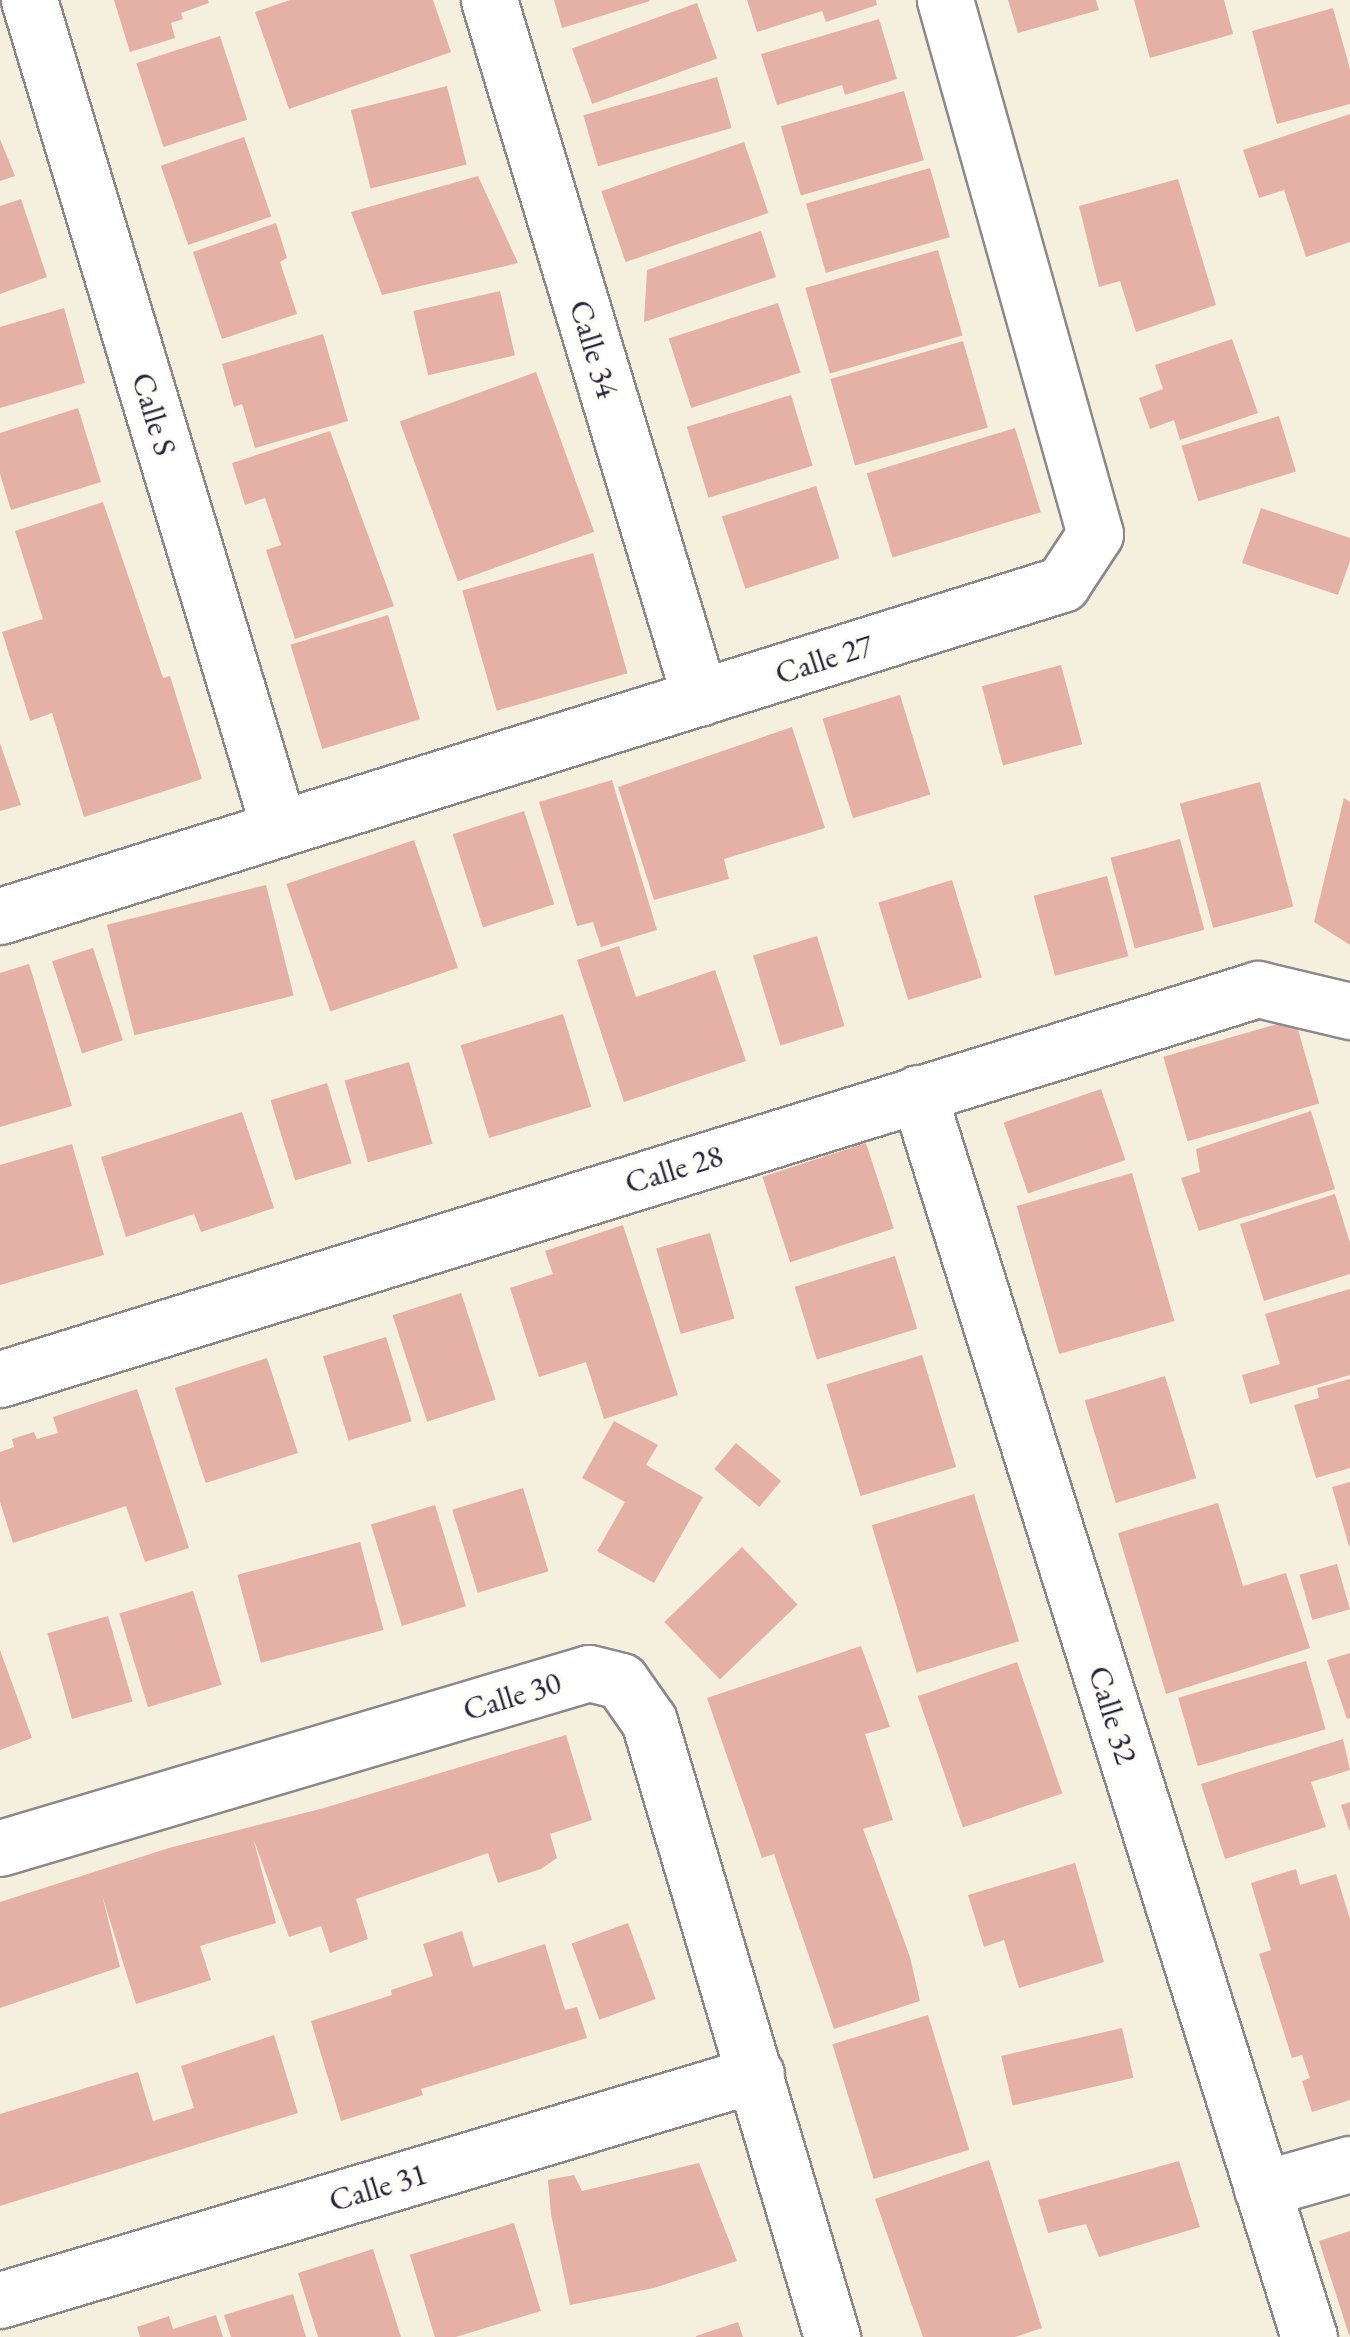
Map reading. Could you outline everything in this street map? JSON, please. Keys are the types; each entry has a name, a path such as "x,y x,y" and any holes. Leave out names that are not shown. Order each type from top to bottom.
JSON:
{"street":[{"name":"Calle S","path":"29,0 279,828"},
{"name":"Calle 34","path":"489,0 700,698"},
{"name":"Calle 27","path":"0,916 1062,584 1095,534 945,0"},
{"name":"Calle 28","path":"0,1380 1258,990 1350,1011"},
{"name":"Calle 32","path":"918,1093 1309,2337"},
{"name":"Calle 30","path":"0,1848 589,1673 621,1681 649,1721 832,2337"},
{"name":"Calle 31","path":"0,2300 756,2074"},
{"path":"1262,2189 1350,2164"}],"building":[{"path":"114,0 209,3 181,13 183,19 171,23 175,38 130,52"},
{"path":"290,0 433,0 451,52 289,109 255,12"},
{"path":"554,0 649,0 650,1 562,28"},
{"path":"747,0 876,0 877,5 826,22 822,11 757,32"},
{"path":"1008,0 1096,0 1099,10 1018,33"},
{"path":"1134,0 1224,0 1233,34 1150,58"},
{"path":"697,3 717,58 592,104 572,48"},
{"path":"1333,8 1350,69 1350,104 1277,124 1252,31"},
{"path":"879,19 897,79 845,95 842,85 777,105 761,54"},
{"path":"220,36 247,120 164,147 136,63"},
{"path":"717,77 732,128 598,166 583,115"},
{"path":"447,86 467,165 371,189 351,110"},
{"path":"904,91 924,160 801,195 781,126"},
{"path":"1350,114 1350,242 1306,257 1284,190 1259,198 1243,150"},
{"path":"244,137 271,216 188,245 161,166"},
{"path":"0,139 15,176 0,181"},
{"path":"744,142 768,213 626,262 601,191"},
{"path":"930,168 950,237 826,273 806,204"},
{"path":"478,176 518,263 382,295 351,212"},
{"path":"1178,179 1216,305 1136,332 1120,281 1099,287 1079,206"},
{"path":"21,199 47,277 0,294 0,206"},
{"path":"276,223 287,258 280,262 297,314 222,339 193,252"},
{"path":"761,231 776,277 644,322 647,270"},
{"path":"938,250 963,336 830,374 805,288"},
{"path":"500,291 515,355 428,375 413,311"},
{"path":"778,303 801,372 691,408 669,339"},
{"path":"64,308 85,383 0,408 0,327"},
{"path":"323,334 348,421 255,448 242,404 234,407 222,364"},
{"path":"1232,339 1258,413 1180,440 1174,420 1150,429 1139,398 1163,389 1155,365"},
{"path":"963,341 988,428 855,466 830,379"},
{"path":"536,372 594,532 458,581 400,422"},
{"path":"791,395 813,466 708,498 687,427"},
{"path":"78,408 101,482 11,510 0,474 0,433"},
{"path":"1279,416 1296,471 1198,501 1181,446"},
{"path":"1015,428 1041,512 893,557 867,473"},
{"path":"330,431 394,606 295,639 266,550 281,545 265,498 245,505 232,463"},
{"path":"816,486 839,558 745,589 722,517"},
{"path":"103,502 163,678 170,676 202,779 84,817 52,713 30,721 2,632 43,619 15,531"},
{"path":"1261,508 1350,538 1350,561 1338,595 1242,563"},
{"path":"593,553 627,673 497,711 462,590"},
{"path":"388,615 420,719 322,749 290,645"},
{"path":"1061,665 1082,744 1003,765 982,686"},
{"path":"900,695 930,794 853,818 823,719"},
{"path":"792,727 825,828 724,859 729,879 654,900 618,787"},
{"path":"0,743 21,805 0,811"},
{"path":"612,780 657,930 601,947 593,922 577,926 539,802"},
{"path":"1260,782 1293,907 1213,928 1180,803"},
{"path":"1344,798 1350,802 1350,945 1314,922"},
{"path":"524,811 554,904 483,927 453,834"},
{"path":"1180,839 1204,930 1135,948 1110,858"},
{"path":"414,840 458,968 330,1012 286,884"},
{"path":"1107,876 1128,956 1055,976 1034,896"},
{"path":"952,880 982,978 908,1000 878,903"},
{"path":"266,885 294,996 134,1035 107,925"},
{"path":"817,936 844,1026 780,1045 753,956"},
{"path":"619,946 636,997 715,970 746,1061 624,1102 577,960"},
{"path":"93,948 123,1040 82,1054 52,961"},
{"path":"29,964 72,1106 0,1127 0,973"},
{"path":"563,1014 591,1107 489,1138 461,1045"},
{"path":"1295,1019 1319,1104 1188,1141 1163,1057"},
{"path":"409,1062 432,1144 368,1162 345,1080"},
{"path":"327,1083 352,1163 295,1181 271,1100"},
{"path":"1101,1089 1125,1160 1028,1193 1004,1123"},
{"path":"1311,1111 1335,1189 1199,1231 1181,1178 1200,1172 1196,1149"},
{"path":"242,1112 274,1208 201,1232 194,1214 126,1237 101,1157"},
{"path":"866,1143 894,1229 790,1262 762,1177"},
{"path":"72,1144 104,1255 0,1285 0,1165"},
{"path":"1132,1173 1174,1321 1059,1354 1017,1206"},
{"path":"1335,1194 1350,1243 1350,1274 1264,1301 1240,1224"},
{"path":"623,1225 678,1395 604,1419 586,1362 539,1377 510,1288 553,1274 545,1251"},
{"path":"710,1233 735,1319 681,1334 656,1248"},
{"path":"895,1256 917,1329 817,1359 795,1287"},
{"path":"1350,1289 1350,1375 1250,1404 1242,1375 1280,1364 1265,1314"},
{"path":"461,1293 496,1400 427,1422 393,1315"},
{"path":"386,1337 412,1421 349,1440 323,1356"},
{"path":"922,1355 956,1467 861,1496 826,1384"},
{"path":"267,1358 298,1453 206,1483 175,1388"},
{"path":"1165,1376 1196,1478 1116,1503 1085,1401"},
{"path":"1350,1379 1350,1468 1316,1478 1294,1405 1319,1398 1317,1388"},
{"path":"137,1389 189,1548 145,1562 126,1506 13,1543 0,1502 0,1452 14,1447 12,1439 34,1432 37,1439 58,1433 53,1417"},
{"path":"614,1421 658,1445 646,1465 703,1497 654,1583 597,1551 625,1502 582,1478"},
{"path":"736,1443 781,1481 759,1507 714,1469"},
{"path":"1350,1482 1350,1546 1349,1546 1332,1487"},
{"path":"523,1488 548,1571 478,1593 452,1510"},
{"path":"974,1494 1019,1641 917,1673 872,1525"},
{"path":"1218,1503 1243,1586 1286,1573 1310,1648 1166,1694 1118,1533"},
{"path":"435,1505 466,1606 402,1626 371,1525"},
{"path":"360,1542 384,1630 261,1663 237,1575"},
{"path":"742,1547 798,1605 720,1680 664,1622"},
{"path":"1337,1564 1350,1609 1312,1620 1300,1575"},
{"path":"193,1591 222,1685 148,1707 119,1614"},
{"path":"108,1616 133,1702 72,1719 47,1633"},
{"path":"861,1646 890,1727 865,1734 893,1820 863,1829 910,1957 920,2001 834,2029 774,1854 762,1858 707,1698"},
{"path":"0,1650 32,1738 0,1750"},
{"path":"1350,1653 1350,1718 1347,1719 1327,1660"},
{"path":"1306,1661 1326,1729 1198,1766 1178,1698"},
{"path":"1017,1662 1062,1793 963,1828 918,1696"},
{"path":"566,1735 592,1820 550,1834 557,1858 541,1869 498,1883 488,1853 356,1899 368,1939 330,1953 321,1926 289,1937 253,1838 276,1923 200,1946 211,1980 136,2004 102,1895 120,1967 0,2008 0,1902 169,1848 324,1808"},
{"path":"1343,1739 1350,1770 1311,1782 1326,1827 1225,1859 1201,1784"},
{"path":"1350,1802 1350,1830 1349,1830 1341,1805"},
{"path":"1075,1863 1104,1962 1019,1988 1004,1940 984,1947 968,1895"},
{"path":"1296,1869 1300,1885 1336,1874 1350,1919 1350,2100 1312,2112 1302,2081 1310,2078 1302,2055 1292,2058 1259,1954 1271,1950 1251,1883"},
{"path":"628,1923 656,1999 599,2020 572,1944"},
{"path":"462,1931 473,1967 545,1944 565,2010 577,2007 587,2038 421,2089 423,2095 341,2121 311,2021 392,1995 391,1990 433,1976 423,1944"},
{"path":"928,2015 969,2150 874,2179 832,2044"},
{"path":"1122,2028 1133,2078 1013,2106 1001,2056"},
{"path":"274,2035 298,2113 0,2206 0,2114 138,2072 153,2121 194,2108 181,2066"},
{"path":"989,2160 1042,2328 1015,2337 923,2337 875,2199"},
{"path":"1179,2161 1200,2227 1099,2257 1086,2224 1048,2233 1038,2200"},
{"path":"699,2163 737,2261 654,2288 570,2305 548,2180 574,2175 582,2191"},
{"path":"514,2223 541,2311 456,2337 435,2337 410,2255"},
{"path":"1350,2231 1350,2335 1349,2335 1319,2241"},
{"path":"373,2249 401,2337 318,2337 298,2273"},
{"path":"293,2294 306,2337 231,2337 224,2315"},
{"path":"216,2315 223,2337 140,2337 137,2327 169,2316 173,2329"},
{"path":"738,2322 743,2337 696,2337 696,2336"}]}
